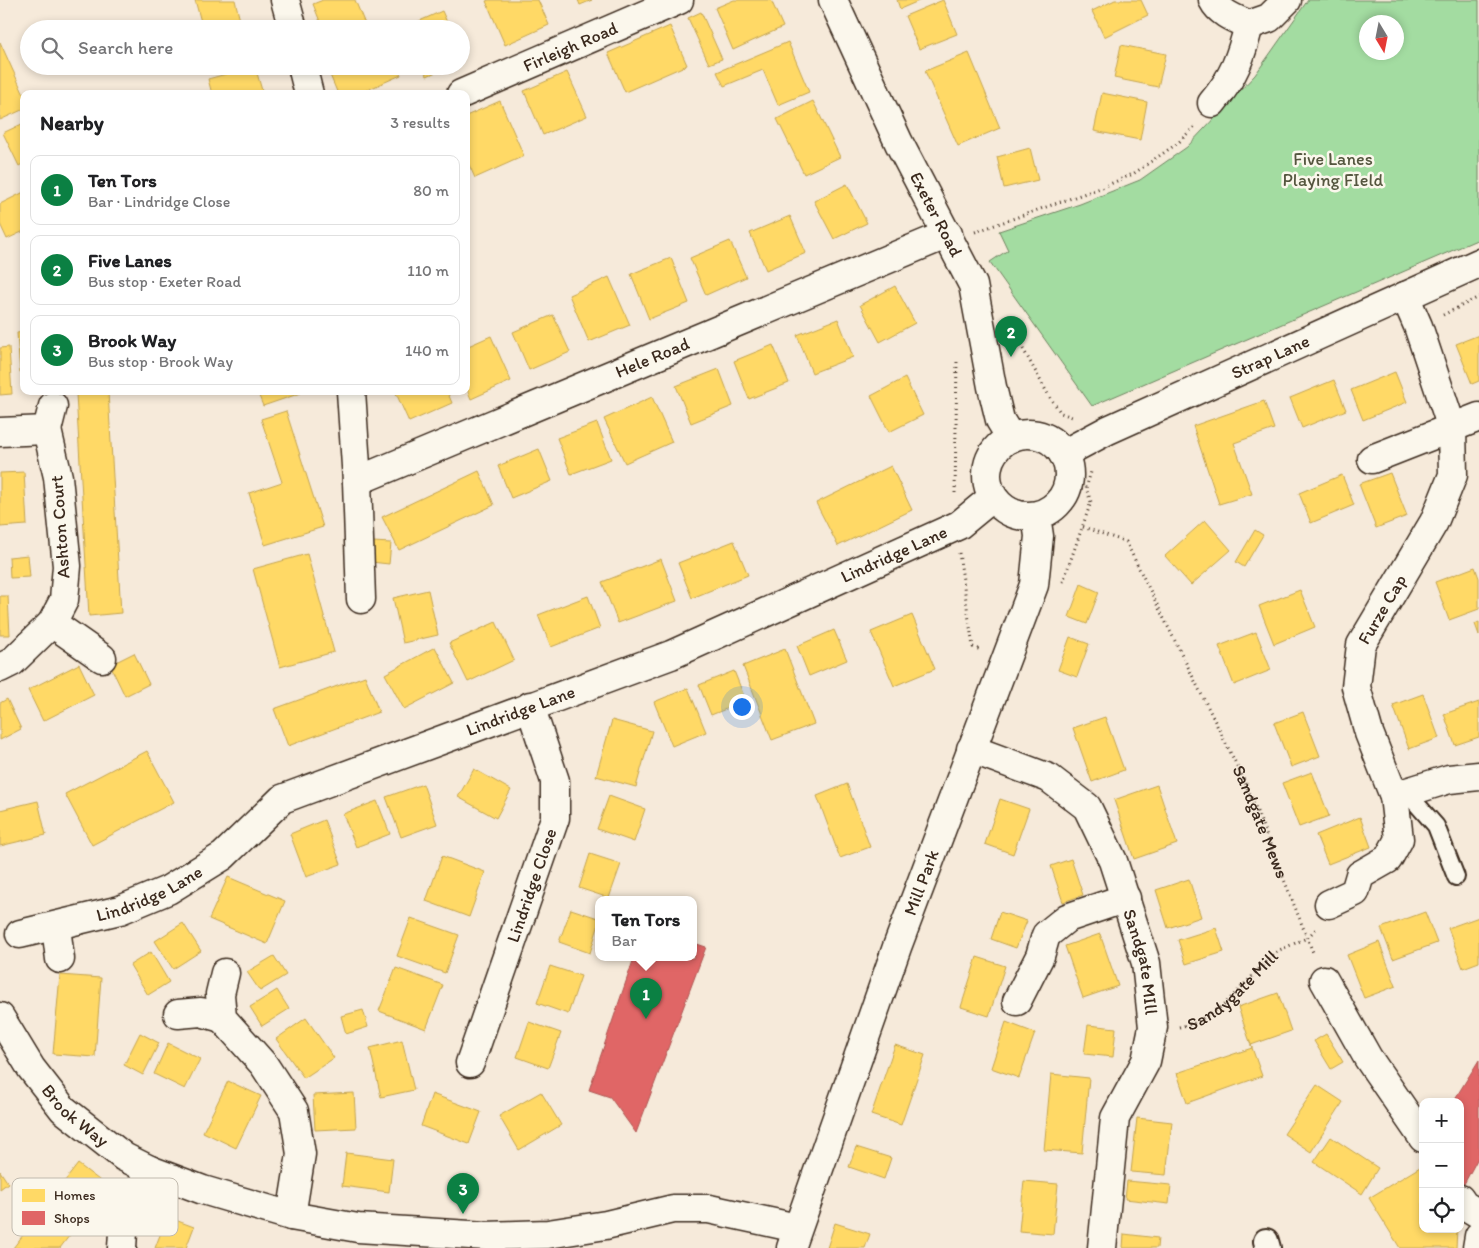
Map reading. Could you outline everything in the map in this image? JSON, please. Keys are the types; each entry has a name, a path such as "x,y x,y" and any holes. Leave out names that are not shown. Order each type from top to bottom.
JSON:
{"street":[{"path":"286,0 291,20"},
{"name":"Firleigh Road","path":"470,90 679,0"},
{"name":"Exeter Road","path":"833,0 900,143 959,234 973,285 1000,420 1011,438"},
{"path":"1213,0 1216,6 1229,16 1250,25 1269,18 1287,0"},
{"path":"1212,103 1228,84 1242,54 1250,25"},
{"path":"304,75 308,90"},
{"name":"Hele Road","path":"357,482 959,234"},
{"name":"Strap Lane","path":"1076,438 1479,263"},
{"name":"Furze Cap","path":"1329,904 1355,892 1360,876 1388,859 1398,839 1400,795 1369,733 1356,688 1361,645 1434,522 1453,475 1452,428 1418,326 1405,296"},
{"path":"351,395 357,482 361,599"},
{"path":"1372,459 1479,417"},
{"name":"Ashton Court","path":"0,432 50,418 67,566 64,600 52,623 12,662 0,668"},
{"path":"1030,434 1049,440 1076,438 1066,492 1053,508 1036,516 1016,515 998,504 992,497 986,478 990,458 995,450 1011,438 1030,434"},
{"name":"Lindridge Lane","path":"20,934 56,927 120,910 168,890 223,856 282,799 671,655 959,525 992,497"},
{"name":"Mill Park","path":"794,1238 971,749 1034,585 1039,536 1036,516"},
{"path":"52,623 102,658"},
{"name":"Lindridge Close","path":"470,1063 555,818 555,780 530,706"},
{"name":"Sandgate MIll","path":"971,749 1049,778 1087,807 1113,861 1146,963 1153,1027 1146,1061 1115,1118 1102,1248"},
{"path":"1400,795 1450,778 1479,776"},
{"path":"1017,1001 1040,956 1046,935 1067,918 1126,898"},
{"path":"56,927 60,959"},
{"path":"222,1018 220,994 225,973"},
{"path":"1324,980 1368,1058 1419,1132"},
{"path":"178,1014 200,1012 222,1018 264,1064 294,1111 301,1154 291,1216"},
{"name":"Brook Way","path":"0,1017 31,1068 63,1109 124,1157 171,1178"},
{"path":"147,1178 150,1170"},
{"name":"Brook Way","path":"178,1181 203,1190 291,1216 358,1228 487,1242 606,1225 672,1209 708,1209 794,1238"},
{"path":"1464,1205 1479,1214"},
{"path":"1477,1248 1479,1236"}],"lane":[{"path":"1400,795 1436,826 1456,877"}],"path":[{"path":"959,234 1103,187 1133,174 1178,143 1207,115 1212,103"},
{"path":"1006,320 1049,396 1061,413 1072,417"},
{"path":"957,353 955,502 959,525 959,553 973,647 1007,659"},
{"path":"1072,417 1076,438 1099,460 1090,473 1086,488 1091,502 1076,548"},
{"path":"1072,417 1076,438"},
{"name":"Sandgate Mews","path":"1083,527 1126,542 1246,784 1324,980"},
{"name":"Sandygate Mill","path":"1153,1027 1173,1029 1195,1023 1224,1005 1277,950 1307,938"}],"green space":[{"name":"Five Lanes Playing FIeld","path":"1308,0 1479,0 1479,239 1092,406 990,262 1008,250 999,231 1080,204 1140,180 1187,147 1255,75"}],"building: Homes":[{"path":"195,0 235,0 240,20 201,20"},
{"path":"323,0 355,0 363,20 319,20 313,4"},
{"path":"538,0 549,25 505,45 486,1"},
{"path":"578,0 592,0 580,5"},
{"path":"734,0 771,0 783,27 733,50 715,8"},
{"path":"897,0 921,0 900,9"},
{"path":"943,0 957,34 919,49 905,16"},
{"path":"1115,0 1141,0 1148,15 1104,37 1092,11"},
{"path":"442,11 446,20 422,20"},
{"path":"701,12 722,59 709,64 688,18"},
{"path":"670,26 687,65 625,92 608,53"},
{"path":"0,42 22,90 20,90 20,111 0,120"},
{"path":"788,42 809,92 778,105 763,70 724,86 717,72"},
{"path":"1121,45 1166,54 1158,87 1114,78"},
{"path":"969,53 1000,128 958,146 925,71"},
{"path":"567,72 587,116 543,135 524,91"},
{"path":"222,75 258,75 262,90 211,90 208,79"},
{"path":"330,75 401,75 367,90 336,90"},
{"path":"1102,93 1147,102 1140,140 1094,131"},
{"path":"500,101 524,156 475,178 470,167 470,114"},
{"path":"813,101 840,157 804,174 777,119"},
{"path":"20,125 19,166 3,133"},
{"path":"1030,148 1038,180 1004,188 997,157"},
{"path":"847,184 867,223 834,239 814,201"},
{"path":"20,194 20,233 7,239 0,224 0,204"},
{"path":"790,216 806,253 766,270 750,233"},
{"path":"730,241 746,277 706,295 690,258"},
{"path":"671,258 689,303 649,319 631,274"},
{"path":"609,277 630,325 589,342 569,295"},
{"path":"895,286 915,323 880,342 860,305"},
{"path":"553,315 570,352 529,370 513,332"},
{"path":"838,319 853,357 812,373 797,335"},
{"path":"17,333 20,333 20,372"},
{"path":"1479,335 1479,381 1472,384 1456,344"},
{"path":"491,336 511,381 471,399 469,395 470,345"},
{"path":"773,345 789,383 749,399 734,361"},
{"path":"9,347 12,394 0,395 0,348"},
{"path":"719,369 733,406 691,423 676,386"},
{"path":"1395,372 1407,402 1363,420 1351,390"},
{"path":"905,378 923,415 889,432 871,396"},
{"path":"1334,380 1346,410 1302,428 1290,398"},
{"path":"76,395 108,395 121,613 89,616"},
{"path":"259,395 295,395 263,406"},
{"path":"397,395 449,395 452,403 409,422"},
{"path":"652,397 672,442 625,463 604,419"},
{"path":"1264,401 1274,429 1234,443 1252,494 1219,504 1193,426"},
{"path":"286,411 323,527 265,545 249,493 282,482 261,419"},
{"path":"597,423 611,459 571,474 557,438"},
{"path":"539,449 552,481 511,498 498,466"},
{"path":"891,466 912,510 838,546 816,503"},
{"path":"479,471 494,505 399,550 382,517"},
{"path":"24,472 27,525 0,527 0,473"},
{"path":"1390,473 1407,516 1376,528 1359,484"},
{"path":"1342,475 1354,505 1311,523 1299,493"},
{"path":"1205,520 1231,550 1191,585 1165,556"},
{"path":"1255,530 1263,535 1244,567 1236,562"},
{"path":"734,541 748,575 692,598 678,563"},
{"path":"373,542 391,543 389,564 371,562"},
{"path":"307,554 334,652 280,667 253,569"},
{"path":"28,555 30,577 10,578 9,557"},
{"path":"661,559 677,601 618,623 602,582"},
{"path":"1475,567 1479,578 1479,609 1449,620 1435,582"},
{"path":"1081,584 1099,592 1087,624 1069,617"},
{"path":"428,590 438,635 403,643 393,598"},
{"path":"1300,590 1315,627 1274,644 1259,606"},
{"path":"0,596 8,596 10,635 0,635"},
{"path":"588,596 600,628 551,647 538,615"},
{"path":"912,615 935,669 894,686 871,632"},
{"path":"496,622 514,660 468,682 449,643"},
{"path":"1479,622 1479,635 1475,624"},
{"path":"834,630 847,660 809,676 797,646"},
{"path":"1256,632 1271,670 1234,685 1219,646"},
{"path":"1070,637 1089,644 1077,677 1058,670"},
{"path":"435,647 454,683 404,709 385,674"},
{"path":"785,649 814,724 772,740 743,666"},
{"path":"134,653 149,684 125,696 110,665"},
{"path":"79,664 94,695 43,721 28,690"},
{"path":"734,671 746,701 711,715 699,685"},
{"path":"365,676 379,712 288,746 274,709"},
{"path":"688,688 706,732 672,746 654,702"},
{"path":"1423,694 1439,738 1409,749 1393,705"},
{"path":"7,699 21,729 0,740 0,703"},
{"path":"1479,702 1479,737 1455,745 1444,714"},
{"path":"1303,712 1320,756 1291,767 1274,723"},
{"path":"1105,717 1124,770 1092,782 1073,728"},
{"path":"612,720 652,731 636,787 596,776"},
{"path":"147,751 174,802 92,845 65,794"},
{"path":"474,769 511,790 496,818 458,797"},
{"path":"1312,772 1329,816 1299,827 1282,783"},
{"path":"423,784 437,824 401,837 386,797"},
{"path":"847,784 870,847 840,858 817,796"},
{"path":"1157,785 1177,844 1134,859 1114,800"},
{"path":"609,796 645,809 634,842 597,829"},
{"path":"1000,799 1029,809 1013,854 985,844"},
{"path":"38,801 46,835 0,846 0,810"},
{"path":"377,801 390,834 356,847 343,814"},
{"path":"1360,817 1371,847 1328,864 1316,835"},
{"path":"324,820 341,864 306,877 290,834"},
{"path":"590,854 621,864 610,896 603,896 579,888"},
{"path":"442,856 485,872 469,917 426,901"},
{"path":"1071,859 1083,895 1063,902 1051,866"},
{"path":"228,877 285,901 267,944 209,919"},
{"path":"1189,879 1201,917 1168,928 1156,890"},
{"path":"571,909 595,917 595,937 590,953 559,942"},
{"path":"1000,912 1027,921 1016,948 991,939"},
{"path":"1425,912 1437,943 1393,959 1381,928"},
{"path":"1479,917 1479,962 1463,968 1448,928"},
{"path":"411,918 459,935 445,973 397,956"},
{"path":"183,923 201,951 173,969 155,941"},
{"path":"1216,928 1224,952 1186,964 1178,940"},
{"path":"1100,934 1118,986 1083,998 1065,946"},
{"path":"1379,942 1396,986 1364,998 1347,955"},
{"path":"151,952 169,982 148,995 130,965"},
{"path":"274,956 286,975 260,991 247,972"},
{"path":"977,957 1005,966 989,1016 961,1007"},
{"path":"550,966 581,976 568,1014 537,1003"},
{"path":"396,968 443,985 426,1029 379,1011"},
{"path":"60,975 101,978 95,1057 53,1054"},
{"path":"277,990 289,1009 262,1026 250,1007"},
{"path":"1278,993 1291,1031 1251,1045 1262,1076 1187,1103 1177,1073 1252,1048 1238,1007"},
{"path":"363,1010 368,1027 346,1034 341,1016"},
{"path":"306,1018 334,1058 304,1078 276,1039"},
{"path":"529,1022 561,1033 548,1068 517,1057"},
{"path":"1006,1022 1035,1033 1019,1078 991,1068"},
{"path":"1088,1025 1116,1028 1113,1057 1084,1054"},
{"path":"140,1033 159,1043 143,1075 124,1065"},
{"path":"1326,1034 1343,1062 1331,1069 1314,1041"},
{"path":"402,1040 414,1090 381,1097 370,1048"},
{"path":"168,1043 200,1059 185,1089 154,1074"},
{"path":"895,1045 925,1055 901,1125 871,1115"},
{"path":"1051,1074 1089,1078 1082,1153 1044,1150"},
{"path":"228,1081 261,1096 236,1148 203,1132"},
{"path":"1317,1085 1343,1102 1311,1152 1284,1134"},
{"path":"541,1092 561,1125 519,1150 499,1116"},
{"path":"354,1093 356,1128 315,1130 313,1095"},
{"path":"432,1094 481,1112 469,1144 421,1126"},
{"path":"1137,1118 1172,1122 1166,1175 1131,1172"},
{"path":"1331,1137 1378,1168 1362,1194 1314,1162"},
{"path":"856,1147 891,1158 884,1179 849,1167"},
{"path":"346,1153 393,1159 389,1192 342,1186"},
{"path":"78,1164 96,1178 67,1178"},
{"path":"1419,1168 1419,1233 1457,1233 1456,1248 1400,1248 1369,1198"},
{"path":"0,1171 8,1183 0,1189"},
{"path":"1024,1181 1058,1184 1053,1234 1019,1231"},
{"path":"1127,1181 1171,1185 1169,1204 1125,1199"},
{"path":"178,1221 194,1227 186,1248 155,1248 160,1236 178,1236"},
{"path":"835,1223 870,1234 865,1248 827,1248"},
{"path":"1124,1234 1158,1238 1157,1248 1123,1248"},
{"path":"22,1236 69,1236 60,1248 13,1248"}],"building: Shops":[{"path":"697,944 706,947 636,1133 610,1097 589,1090 633,961 697,961"},
{"path":"1479,1060 1479,1156 1464,1184 1464,1098 1455,1098"}],"place":[{"name":"Five Lanes","path":"1011,357"},
{"name":"Ten Tors","path":"646,1019"},
{"name":"Brook Way","path":"463,1214"}]}
